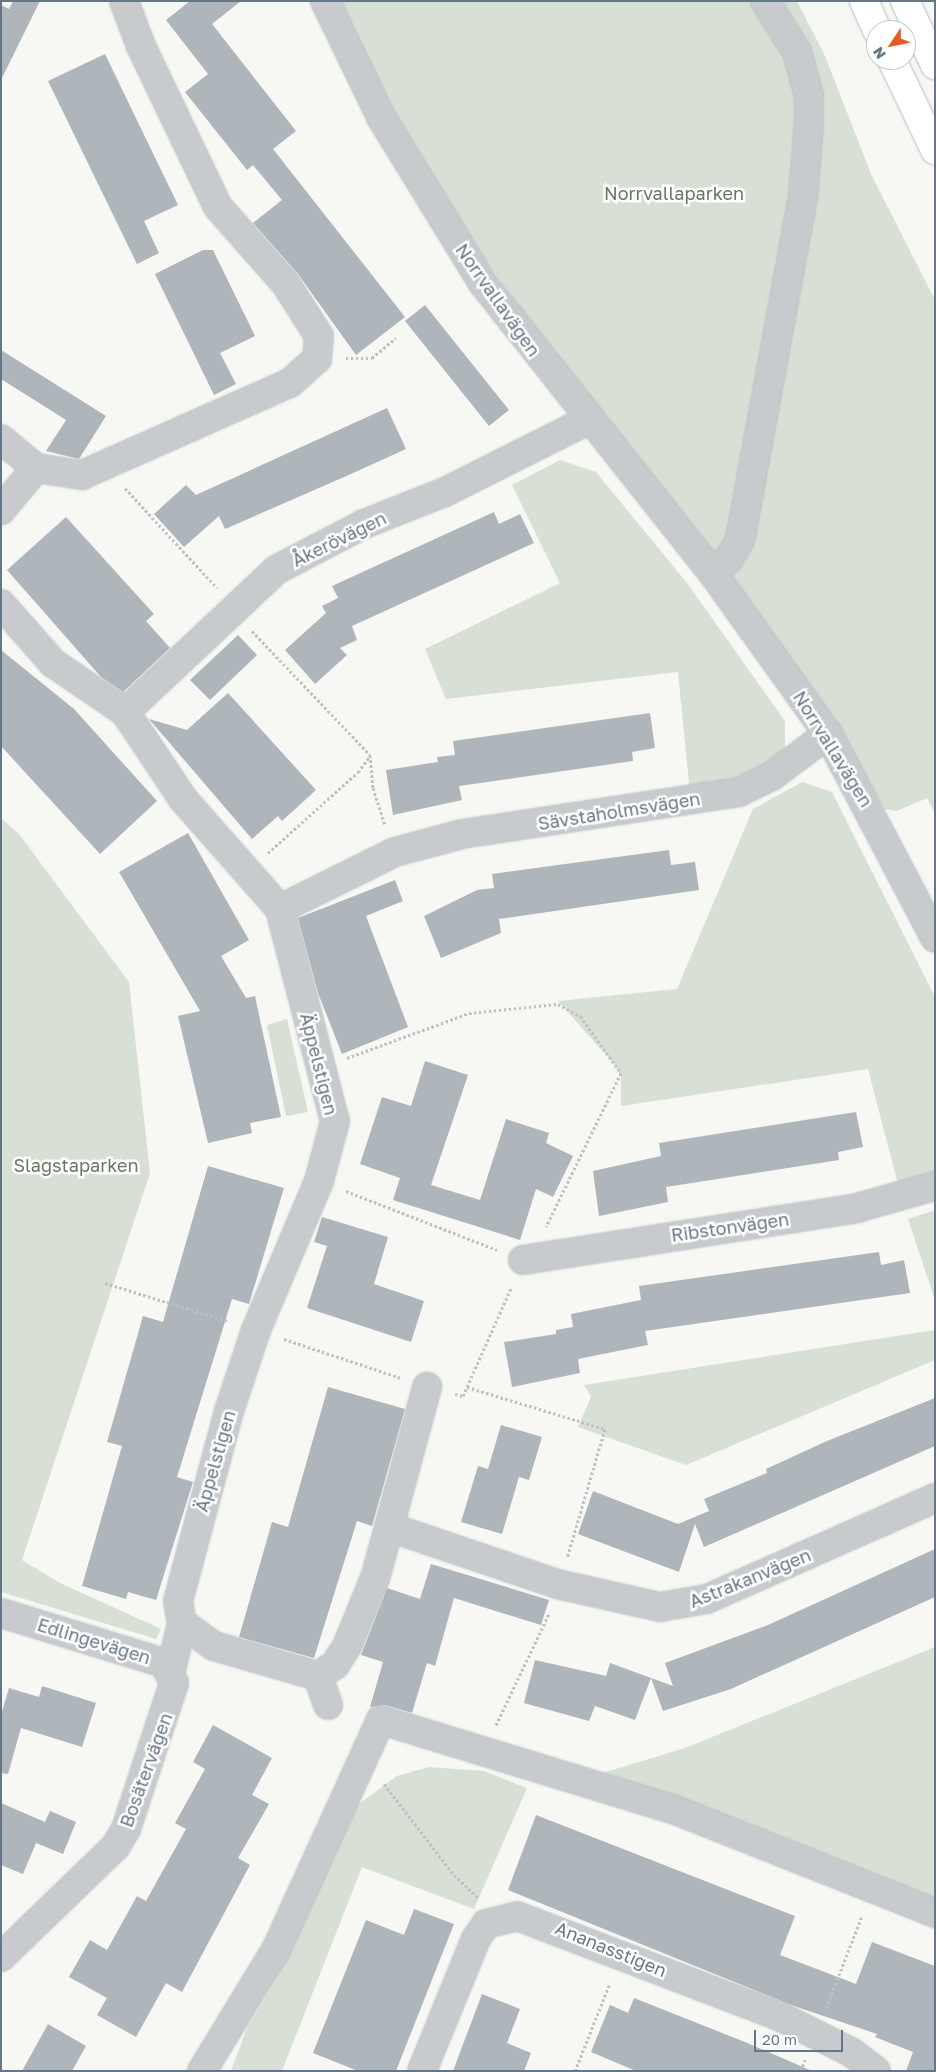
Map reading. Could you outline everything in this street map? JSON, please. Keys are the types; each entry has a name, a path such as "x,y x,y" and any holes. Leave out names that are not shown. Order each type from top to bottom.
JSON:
{"highway":[{"path":"864,1 873,20"},
{"path":"905,1 935,65"},
{"path":"897,70 935,150"}],"street":[{"path":"1,438 36,468 82,474 290,383 317,359 319,336 286,284 218,206 141,46 124,1"},
{"name":"Norrvallavägen","path":"325,1 381,117 434,207 511,322 712,572 828,734 935,938"},
{"path":"712,572 728,560 740,540 802,197 809,132 809,96 797,52 765,1"},
{"name":"Åkerövägen","path":"125,712 229,612 285,566 590,419"},
{"path":"1,510 36,468"},
{"name":"Äppelstigen","path":"1,604 53,663 125,712 183,800 280,909 335,1121 320,1181 256,1330 202,1502 178,1602 182,1623 172,1677"},
{"name":"Sävstaholmsvägen","path":"280,909 395,852 462,834 739,792 772,776 828,734"},
{"name":"Ribstonvägen","path":"523,1260 857,1208 935,1186"},
{"path":"182,1623 214,1646 318,1676 335,1665 348,1644 389,1527 427,1387"},
{"name":"Astrakanvägen","path":"389,1527 557,1584 660,1607 684,1606 741,1585 935,1498"},
{"name":"Edlingevägen","path":"1,1613 164,1662 172,1677"},
{"path":"318,1676 328,1705"},
{"name":"Bosätervägen","path":"1,1957 115,1847 126,1829 172,1677"},
{"path":"202,2071 276,1950 357,1767 381,1720 675,1810 935,1913"},
{"name":"Ananasstigen","path":"486,1924 500,1917 524,1917 609,1949 816,2034 876,2071"},
{"path":"422,2071 486,1924"}],"path":[{"path":"317,359 372,358 396,338"},
{"path":"104,466 203,572 229,612 261,638 370,755 373,788 395,852"},
{"path":"248,871 358,772 370,755"},
{"path":"105,1283 256,1330 427,1387 463,1396 523,1260 546,1228 619,1082 618,1063 580,1016 558,1004 469,1013 322,1069"},
{"path":"320,1181 523,1260"},
{"path":"467,1387 605,1428 557,1584 546,1628 491,1735 487,1753"},
{"path":"357,1767 381,1780 454,1875 476,1891 486,1924"},
{"path":"801,2071 873,1888"},
{"path":"575,2071 611,1981 609,1949"}],"green space":[{"name":"Norrvallaparken","path":"340,1 797,1 825,56 871,174 935,300 935,813 927,798 897,811 885,809 854,758 484,258 397,118"},
{"path":"560,460 596,472 687,583 785,721 785,749 779,757 733,786 690,793 678,672 446,699 425,649 560,583 512,485"},
{"path":"802,782 832,792 935,997 935,1175 899,1188 868,1069 621,1106 621,1077 614,1064 558,1001 677,989 753,809"},
{"name":"Slagstaparken","path":"1,818 19,834 129,982 150,1173 22,1560 60,1583 161,1629 156,1639 1,1592"},
{"path":"287,1019 308,1112 286,1116 267,1025"},
{"path":"935,1210 935,1300 908,1219"},
{"path":"935,1330 935,1360 686,1465 578,1427 591,1397 584,1385"},
{"path":"935,1647 935,1908 586,1778 685,1748"},
{"path":"429,1767 484,1771 527,1788 474,1909 362,1867 282,2071 231,2071 247,2028 276,1980 337,1842 359,1804 397,1776"}],"building":[{"path":"13,1 40,1 1,80 1,5 9,9"},
{"path":"190,1 241,1 212,24 296,131 273,149 405,317 356,355 298,274 253,223 282,200 253,165 247,170 185,92 208,74 166,20"},
{"path":"105,54 178,205 144,221 159,253 137,264 48,81"},
{"path":"203,250 213,250 255,336 220,353 236,384 214,395 155,274"},
{"path":"425,305 509,410 489,426 405,321"},
{"path":"1,350 106,416 79,459 46,451 66,420 1,379"},
{"path":"387,408 406,449 225,529 219,516 184,547 154,514 186,485 196,495"},
{"path":"494,512 499,524 520,514 534,543 352,626 357,640 340,648 347,655 315,684 285,650 326,613 322,606 338,598 332,586"},
{"path":"66,517 154,614 146,621 170,648 123,692 101,677 7,570"},
{"path":"238,635 257,655 210,700 190,680"},
{"path":"1,650 74,709 157,801 100,854 1,746"},
{"path":"228,693 316,790 282,821 278,816 252,839 149,719 187,730"},
{"path":"650,713 655,748 632,752 633,761 459,786 462,800 393,815 386,770 438,762 437,757 455,755 453,741"},
{"path":"188,833 249,940 221,956 246,998 255,996 281,1117 250,1123 252,1133 208,1143 178,1016 200,1011 119,872"},
{"path":"669,850 671,865 695,862 699,890 499,919 501,933 441,958 424,916 477,890 494,888 492,874"},
{"path":"395,880 403,901 366,916 408,1027 342,1054 318,993 298,918"},
{"path":"425,1061 468,1075 431,1185 480,1200 506,1119 549,1133 546,1143 573,1156 553,1197 536,1189 520,1240 393,1200 400,1178 360,1164 382,1097 411,1106"},
{"path":"856,1112 863,1147 838,1152 839,1160 666,1187 668,1202 599,1216 593,1171 661,1156 659,1143"},
{"path":"208,1166 284,1188 249,1304 232,1299 177,1477 193,1482 156,1600 128,1592 126,1599 82,1586 122,1446 107,1442 143,1316 163,1322"},
{"path":"322,1217 388,1237 374,1284 424,1301 411,1342 307,1308 327,1246 314,1242"},
{"path":"879,1252 881,1265 904,1260 910,1293 645,1331 648,1345 578,1359 580,1373 512,1387 504,1342 556,1334 556,1330 573,1327 571,1314 641,1300 639,1286"},
{"path":"328,1387 405,1409 372,1526 357,1521 314,1658 239,1637 272,1522 288,1527"},
{"path":"935,1398 935,1446 704,1547 695,1524 679,1572 578,1534 593,1491 678,1524 709,1511 704,1499 767,1473 766,1469 827,1441"},
{"path":"501,1425 542,1437 529,1480 519,1477 502,1534 461,1522 478,1466 488,1469"},
{"path":"935,1549 935,1597 731,1689 663,1711 651,1678 673,1686 665,1663 768,1625"},
{"path":"431,1564 549,1600 541,1625 454,1598 435,1666 427,1663 412,1713 385,1705 370,1707 383,1662 361,1655 387,1588 420,1599"},
{"path":"535,1660 606,1676 610,1663 651,1678 635,1720 595,1706 589,1721 524,1703"},
{"path":"42,1686 96,1703 82,1747 21,1728 8,1774 1,1773 1,1715 9,1688 39,1697"},
{"path":"213,1725 272,1758 252,1795 269,1804 238,1858 250,1865 182,1992 166,1983 136,2037 97,2015 107,1998 69,1977 90,1940 107,1950 137,1896 146,1901 186,1829 175,1823 205,1769 193,1762"},
{"path":"1,1803 45,1822 50,1811 76,1822 63,1854 36,1843 23,1874 1,1865"},
{"path":"536,1815 795,1916 780,1955 856,1984 872,1942 935,1966 935,2071 906,2071 913,2052 875,2037 877,2034 791,2005 508,1890"},
{"path":"414,1909 454,1924 396,2071 358,2071 313,2053 366,1920 404,1935"},
{"path":"482,1994 520,2009 507,2043 531,2053 524,2071 453,2071"},
{"path":"634,1998 812,2071 636,2071 591,2052 610,2005 628,2013"},
{"path":"48,2024 86,2046 72,2071 22,2071"}]}
